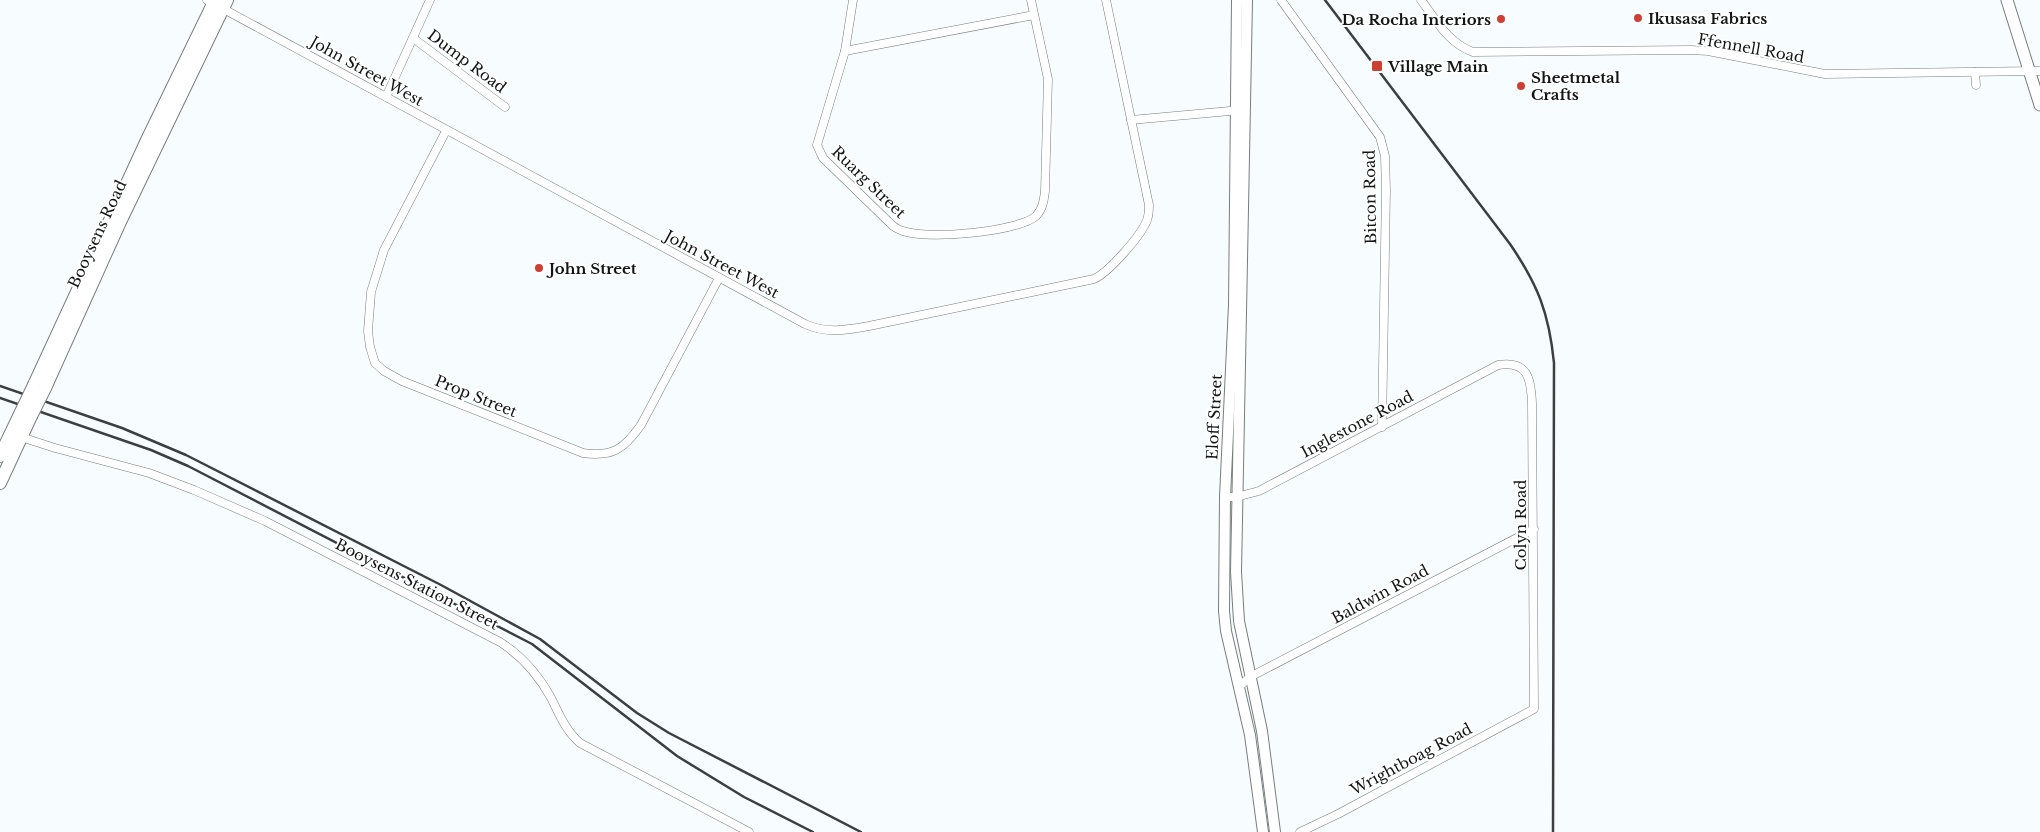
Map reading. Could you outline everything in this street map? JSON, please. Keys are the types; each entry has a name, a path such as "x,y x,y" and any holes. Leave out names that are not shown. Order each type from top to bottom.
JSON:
{"main road":[{"path":"2007,0 2034,71 2039,99"},
{"name":"Booysens Road","path":"0,456 26,414 118,224 217,2"},
{"name":"Booysens Road","path":"0,483 21,436 26,414"}],"street":[{"path":"386,97 430,0"},
{"path":"854,0 845,51 1034,15 1031,0"},
{"name":"John Street West","path":"217,2 446,131 805,324 837,331 1094,279 1108,270 1144,226 1150,212 1148,196 1106,0"},
{"name":"Eloff Street","path":"1238,0 1239,110 1235,380 1237,602 1239,622 1260,722 1275,832"},
{"name":"Eloff Street","path":"1239,110 1247,0"},
{"name":"Bitcon Road","path":"1280,0 1380,136 1383,144 1386,190 1382,427"},
{"name":"Ffennell Road","path":"1421,0 1452,41 1460,47 1473,52 1691,50 1824,74 2034,71"},
{"name":"Ruarg Street","path":"845,51 817,145 821,155 828,164 885,219 903,232 964,234 989,230 1027,221 1039,211 1045,191 1048,79 1034,15"},
{"name":"Dump Road","path":"413,38 505,107"},
{"path":"1975,72 1976,86"},
{"path":"1131,120 1239,110"},
{"name":"Prop Street","path":"446,131 384,250 372,292 368,331 370,348 375,362 384,371 402,381 583,453 598,455 609,453 631,440 641,425 719,278"},
{"name":"Inglestone Road","path":"1225,497 1236,497 1259,491 1498,365"},
{"name":"Colyn Road","path":"1498,365 1515,365 1522,369 1528,376 1531,387 1534,528 1534,709"},
{"name":"Eloff Street","path":"1235,380 1225,497 1224,611 1226,631 1249,728 1263,832"},
{"name":"Booysens Station Street","path":"21,436 55,448 149,473 194,490 265,522 500,642 532,667 550,696 564,725 580,743 749,832"},
{"name":"Baldwin Road","path":"1240,686 1250,677 1534,528"},
{"name":"Wrightboag Road","path":"1300,832 1338,814 1534,709"},
{"path":"1254,766 1266,764"}],"railway":[{"path":"1325,0 1510,244 1535,286 1545,314 1554,363 1553,832"},
{"path":"0,386 122,428 186,455 441,585 540,639 637,713 669,733 861,832"},
{"path":"0,398 151,450 188,466 532,644 677,756 744,797 813,832"}],"place":[{"name":"Ikusasa Fabrics","path":"1638,18"},
{"name":"Da Rocha Interiors","path":"1501,19"},
{"name":"Village Main","path":"1377,66"},
{"name":"Sheetmetal Crafts","path":"1521,86"},
{"name":"John Street","path":"539,268"}]}
